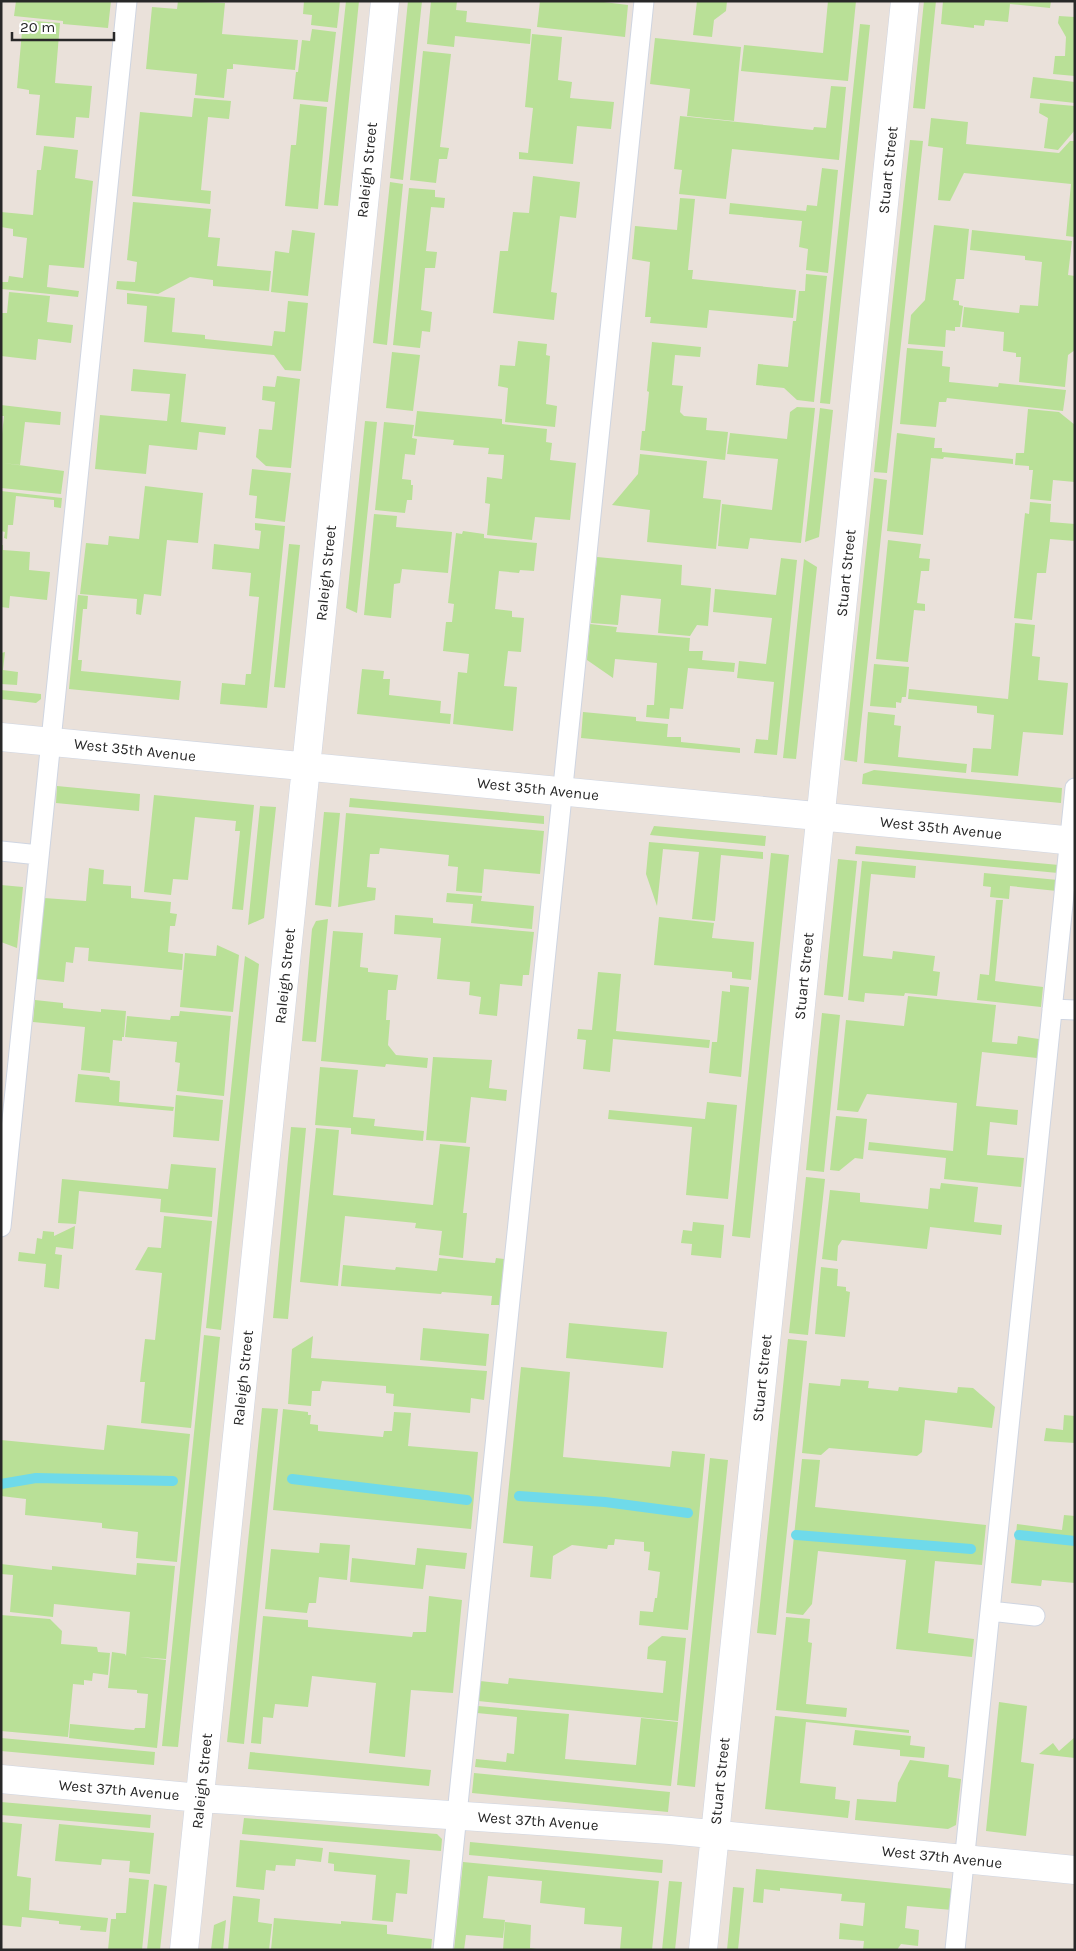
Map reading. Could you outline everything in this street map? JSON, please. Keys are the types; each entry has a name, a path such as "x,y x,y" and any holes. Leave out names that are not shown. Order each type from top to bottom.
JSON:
{"street":[{"name":"Raleigh Street","path":"184,1950 385,1"},
{"name":"Stuart Street","path":"703,1950 905,1"},
{"name":"West 35th Avenue","path":"1,737 1072,841"},
{"name":"West 37th Avenue","path":"1,1779 200,1798 715,1835 1075,1870"}],"lane":[{"path":"1,1227 127,1"},
{"path":"444,1950 644,1"},
{"path":"955,1950 1052,1009 1072,841 1075,788"},
{"path":"1,851 39,855"},
{"path":"1052,1009 1075,1010"},
{"path":"990,1612 1035,1616"}],"green space":[{"path":"16,1 111,1 108,28 63,24 63,21 14,16"},
{"path":"178,1 225,3 222,34 298,40 295,70 233,64 233,69 227,69 224,98 195,95 197,74 146,69 152,7 177,9"},
{"path":"304,1 340,1 337,28 311,25 312,15 303,14"},
{"path":"346,1 359,1 338,206 324,205"},
{"path":"408,1 422,1 403,180 390,178"},
{"path":"431,1 457,1 456,10 467,11 466,22 531,29 530,44 455,36 454,47 427,44"},
{"path":"540,1 596,1 628,5 625,37 537,27"},
{"path":"697,1 727,1 726,11 714,20 712,37 693,35"},
{"path":"828,1 856,1 848,81 741,71 744,45 823,53"},
{"path":"924,1 936,1 925,109 913,108"},
{"path":"943,1 1051,1 1050,8 1010,4 1008,22 985,20 984,26 974,25 974,28 941,24"},
{"path":"1059,16 1075,17 1075,76 1053,74 1055,56 1065,56 1066,37 1058,23"},
{"path":"23,20 60,23 55,83 92,86 89,118 76,117 74,138 36,135 40,95 29,94 29,90 17,88"},
{"path":"860,24 870,25 830,404 820,403"},
{"path":"312,29 336,32 328,102 293,99 302,40 310,41"},
{"path":"532,34 562,37 558,80 572,82 570,98 614,102 611,129 577,126 573,164 519,159 519,152 528,153 533,108 525,107"},
{"path":"655,38 741,47 734,121 687,116 690,89 650,84"},
{"path":"423,51 451,54 440,147 449,148 447,159 439,159 436,183 410,180"},
{"path":"1033,77 1075,82 1075,103 1030,98"},
{"path":"831,86 846,87 839,160 732,149 726,199 679,194 682,170 674,169 680,116 813,130 814,127 826,128"},
{"path":"194,98 231,101 229,119 208,117 201,190 211,191 210,204 132,196 140,112 192,117"},
{"path":"1040,103 1075,106 1075,130 1058,150 1044,148 1048,118 1039,113"},
{"path":"300,104 327,107 318,209 285,206 291,145 296,145"},
{"path":"931,118 968,122 966,144 1059,153 1070,141 1075,141 1075,237 1066,236 1071,184 964,173 950,201 938,200 943,148 928,146"},
{"path":"910,140 923,141 887,473 874,472"},
{"path":"44,146 78,150 75,178 93,181 84,268 49,265 47,287 79,291 78,297 2,289 2,282 8,282 9,276 23,278 27,238 13,236 13,229 1,227 1,212 33,215 37,170 41,170"},
{"path":"822,168 838,170 828,273 806,270 808,249 799,247 802,221 729,214 730,203 806,211 807,205 817,206"},
{"path":"533,176 580,182 576,218 560,216 551,292 557,293 554,320 493,313 500,251 508,251 513,212 529,213"},
{"path":"390,182 403,184 387,345 373,343"},
{"path":"409,188 435,190 435,197 445,198 444,208 431,207 426,251 437,252 435,268 425,268 421,310 432,312 430,332 422,331 420,348 393,345"},
{"path":"680,198 695,199 688,270 693,270 692,279 796,290 793,318 709,310 707,328 650,323 651,317 645,317 650,262 632,259 635,226 677,230"},
{"path":"133,202 211,209 208,237 220,238 217,266 271,271 269,291 213,286 213,280 190,277 158,294 116,289 117,281 135,282 137,262 127,260"},
{"path":"934,225 969,229 964,279 956,279 953,300 959,301 959,305 963,306 960,327 955,327 955,331 946,330 945,347 908,344 911,315 925,300"},
{"path":"292,230 315,233 308,296 271,292 275,251 289,253"},
{"path":"972,230 1072,241 1068,275 1075,276 1075,350 1068,355 1065,387 1019,382 1021,357 1016,357 1016,353 1003,351 1004,332 962,327 964,307 1019,313 1020,305 1038,306 1042,262 1025,260 1025,256 970,250"},
{"path":"806,274 827,276 814,402 797,400 784,388 756,385 758,364 788,367 793,321 796,321 799,291 805,291"},
{"path":"9,292 50,296 47,322 73,325 71,343 38,339 36,360 1,356 1,313 7,313"},
{"path":"127,293 175,298 172,332 205,335 205,339 272,346 274,331 285,332 288,301 308,303 301,371 285,370 274,355 144,342 147,306 127,304"},
{"path":"518,341 547,344 546,355 550,356 546,404 557,406 555,427 505,422 508,388 498,386 500,365 515,366"},
{"path":"652,342 701,347 700,357 675,355 672,385 683,386 680,412 684,416 707,418 706,430 728,432 725,460 640,450 642,431 645,431"},
{"path":"907,348 943,351 942,366 950,367 949,382 998,387 999,383 1066,390 1063,411 947,398 946,402 939,402 936,427 900,424"},
{"path":"392,352 420,355 413,411 386,408"},
{"path":"133,369 186,374 181,422 226,427 225,435 199,432 197,450 149,445 146,474 95,469 100,415 167,421 170,394 131,391"},
{"path":"277,376 300,379 291,468 266,466 256,457 259,429 272,430 275,402 262,400 263,386 275,387"},
{"path":"1,405 61,412 60,425 25,422 20,465 3,463 64,471 61,494 1,488 1,443 4,416 1,416"},
{"path":"797,407 815,408 801,543 750,538 748,549 718,546 722,504 772,510 778,459 727,454 730,433 787,439 790,412"},
{"path":"820,408 833,410 819,537 805,542"},
{"path":"1028,409 1059,412 1075,425 1075,482 1053,480 1051,501 1030,499 1033,470 1029,470 1029,466 1015,465 1016,453 1024,453"},
{"path":"417,411 502,419 502,424 547,429 546,442 552,443 550,460 576,463 570,520 535,517 532,540 487,535 490,504 485,503 487,477 502,479 504,455 488,454 489,448 453,445 454,440 414,436"},
{"path":"365,421 377,422 357,613 346,608"},
{"path":"384,422 414,425 412,438 417,439 415,455 405,454 402,479 411,480 411,485 413,485 412,500 407,500 405,513 375,510"},
{"path":"897,433 935,438 934,448 942,448 942,452 1013,459 1013,464 944,457 943,459 931,458 923,535 887,531"},
{"path":"640,454 707,461 703,498 721,500 716,549 647,542 650,510 612,505 638,474"},
{"path":"252,469 291,473 285,522 255,518 257,496 249,495"},
{"path":"874,478 887,480 857,762 844,760"},
{"path":"145,486 203,493 198,543 167,540 161,596 144,594 141,615 136,614 137,599 80,594 86,543 108,545 109,536 139,539"},
{"path":"1,491 62,498 61,508 54,507 54,500 16,496 13,525 8,525 7,539 4,538 5,532 1,531"},
{"path":"1030,502 1051,504 1050,522 1075,524 1075,541 1050,539 1046,573 1037,573 1032,620 1014,618 1025,513 1029,514"},
{"path":"374,514 397,516 396,527 452,532 448,573 402,569 400,583 394,584 391,618 364,615"},
{"path":"255,523 285,526 267,708 220,704 222,683 245,685 246,674 251,674 259,597 249,596 251,573 212,569 214,544 259,549 261,531 255,530"},
{"path":"463,531 484,534 484,538 537,543 534,571 520,570 519,573 499,571 495,609 512,611 512,617 524,618 521,652 508,651 504,686 517,687 513,731 453,724 458,672 467,673 469,654 443,651 446,622 452,622 454,604 448,603 456,533 462,534"},
{"path":"888,540 921,544 919,558 930,559 929,571 921,571 917,603 925,604 925,611 914,610 908,662 876,659"},
{"path":"289,544 300,545 285,688 274,687"},
{"path":"1,545 3,545 3,550 30,552 29,570 50,572 47,600 10,596 9,608 1,607"},
{"path":"597,557 682,565 681,585 711,588 708,626 697,625 690,636 658,633 661,599 621,595 618,625 591,623"},
{"path":"781,558 797,560 777,755 754,753 756,739 768,740 774,682 737,678 739,661 766,664 772,618 713,612 715,589 776,595"},
{"path":"804,559 817,567 796,759 783,758"},
{"path":"78,595 88,596 87,609 83,609 78,660 82,660 81,671 181,681 179,700 69,689"},
{"path":"1015,623 1035,625 1032,656 1040,657 1038,680 1068,683 1063,735 1023,732 1018,776 971,772 973,748 991,749 994,715 977,713 977,706 908,699 909,689 1008,699"},
{"path":"590,624 617,627 616,632 690,638 689,651 703,651 702,660 735,663 734,672 688,668 683,709 670,708 669,719 646,717 647,705 654,705 657,663 615,659 613,678 587,660"},
{"path":"5,652 3,670 18,672 17,685 1,684 1,653"},
{"path":"874,664 909,667 906,697 902,697 901,703 896,702 896,708 870,706"},
{"path":"362,669 384,671 383,679 390,679 389,695 441,701 440,713 451,714 450,724 357,714"},
{"path":"1,690 41,694 41,699 36,703 1,699"},
{"path":"583,712 636,717 636,721 668,724 667,737 681,737 681,742 740,748 740,753 581,738"},
{"path":"868,712 895,715 894,725 901,726 898,757 967,764 966,773 864,763"},
{"path":"874,770 1062,788 1061,803 862,784 863,774"},
{"path":"57,786 140,794 139,811 56,803"},
{"path":"154,795 254,805 243,910 232,909 240,831 235,831 236,821 195,817 188,880 173,879 171,895 144,892"},
{"path":"350,798 544,816 544,824 349,807"},
{"path":"260,806 276,807 264,918 248,925"},
{"path":"324,812 340,813 331,907 315,905"},
{"path":"346,813 544,831 540,874 484,869 482,893 456,891 458,867 448,866 449,855 380,848 379,854 370,854 367,887 376,888 375,900 338,907"},
{"path":"654,826 766,836 765,846 650,835"},
{"path":"649,842 763,852 763,859 721,855 715,921 692,919 699,852 663,849 657,906 646,874"},
{"path":"856,846 1059,865 1058,873 855,854"},
{"path":"771,853 789,855 750,1238 732,1236"},
{"path":"838,859 857,861 843,997 824,995"},
{"path":"862,861 916,866 915,878 871,874 863,956 892,959 893,951 935,956 933,971 940,972 937,996 905,993 904,996 865,993 864,1002 848,1000"},
{"path":"89,868 104,870 103,884 131,886 131,898 171,902 170,913 177,914 175,926 170,926 168,952 183,954 182,970 88,961 89,948 75,947 73,963 66,962 64,982 36,979 44,898 86,901"},
{"path":"984,873 1058,880 1057,891 1010,886 1009,899 990,897 991,887 983,886"},
{"path":"1,885 23,887 17,948 1,942"},
{"path":"447,893 482,896 481,901 534,906 532,929 471,923 473,904 446,902"},
{"path":"996,900 1003,900 995,981 1043,987 1041,1007 977,1000 980,974 989,975"},
{"path":"395,915 433,918 433,923 534,932 529,975 523,975 522,986 500,984 497,1016 479,1014 481,997 469,995 470,982 437,979 441,938 394,934"},
{"path":"659,917 714,923 712,938 754,942 751,980 732,978 732,972 654,965"},
{"path":"328,919 316,1042 302,1041 312,929 316,921"},
{"path":"333,931 363,933 360,967 368,968 368,972 398,975 396,990 388,990 386,1020 390,1020 388,1045 396,1055 428,1058 427,1068 386,1064 385,1067 321,1061"},
{"path":"217,945 239,955 233,1012 180,1007 185,953 216,956"},
{"path":"245,956 259,964 221,1330 206,1328"},
{"path":"598,972 621,974 616,1031 710,1040 709,1048 613,1039 610,1072 583,1069 586,1040 577,1039 578,1029 592,1030"},
{"path":"730,985 749,987 741,1077 709,1073 712,1042 717,1042 722,991 730,992"},
{"path":"908,996 996,1005 992,1042 1017,1044 1018,1036 1039,1039 1037,1058 982,1052 976,1106 1018,1110 1017,1125 990,1122 987,1155 1024,1158 1021,1187 944,1179 946,1158 868,1150 869,1142 953,1151 957,1103 867,1094 858,1112 837,1110 846,1020 904,1026"},
{"path":"35,1000 63,1003 63,1008 101,1012 101,1009 126,1011 124,1037 122,1037 122,1041 113,1040 110,1073 81,1070 85,1027 33,1022"},
{"path":"180,1011 231,1016 224,1096 177,1091 180,1063 175,1062 177,1042 125,1037 127,1016 170,1020 171,1016 179,1016"},
{"path":"822,1013 840,1015 824,1172 806,1170"},
{"path":"433,1057 492,1060 489,1088 507,1090 506,1101 471,1097 466,1143 426,1140"},
{"path":"320,1067 358,1070 353,1117 375,1119 374,1126 424,1131 423,1141 351,1134 351,1128 315,1125"},
{"path":"78,1074 109,1077 110,1080 120,1081 119,1102 174,1107 173,1111 75,1102"},
{"path":"176,1095 223,1100 219,1141 173,1137"},
{"path":"707,1102 737,1105 728,1199 686,1195 692,1127 608,1119 609,1110 705,1119"},
{"path":"836,1116 867,1119 863,1159 855,1158 839,1171 830,1170"},
{"path":"291,1127 306,1128 288,1319 273,1318"},
{"path":"316,1128 339,1130 333,1195 433,1205 440,1144 470,1147 463,1213 467,1213 463,1258 439,1255 442,1231 415,1228 416,1223 345,1216 338,1286 300,1282"},
{"path":"171,1164 216,1168 212,1217 160,1212 161,1199 79,1191 76,1224 58,1223 62,1179 168,1189"},
{"path":"806,1177 825,1179 808,1335 789,1333"},
{"path":"941,1183 978,1187 974,1222 1002,1225 1001,1235 930,1227 927,1249 842,1240 838,1246 837,1261 822,1259 830,1190 860,1193 860,1202 928,1209 930,1188 940,1189"},
{"path":"164,1216 212,1221 191,1428 141,1423 145,1382 140,1382 145,1339 155,1340 162,1273 135,1270 148,1247 161,1248"},
{"path":"693,1222 724,1225 721,1258 691,1255 692,1244 681,1243 683,1230 692,1231"},
{"path":"75,1226 73,1249 56,1247 55,1254 62,1255 59,1289 44,1287 46,1264 18,1261 19,1252 35,1254 37,1238 42,1239 43,1231 54,1232 54,1236"},
{"path":"439,1258 495,1263 496,1258 504,1259 500,1305 491,1305 492,1296 341,1286 343,1265 395,1270 396,1267 437,1271"},
{"path":"821,1267 838,1269 837,1286 846,1287 846,1291 850,1292 845,1337 815,1334"},
{"path":"569,1323 667,1332 663,1368 566,1358"},
{"path":"423,1328 489,1334 486,1366 420,1360"},
{"path":"204,1335 220,1337 178,1747 162,1746"},
{"path":"313,1336 311,1358 487,1371 484,1400 471,1398 470,1413 393,1406 394,1394 386,1393 386,1386 322,1381 320,1391 312,1391 311,1406 288,1404 292,1349"},
{"path":"788,1339 807,1341 776,1635 757,1633"},
{"path":"521,1367 570,1372 563,1457 670,1467 672,1451 705,1454 688,1630 639,1625 640,1611 653,1612 655,1598 657,1598 660,1572 648,1570 650,1552 644,1551 644,1542 615,1539 614,1545 608,1545 607,1549 572,1545 553,1556 551,1579 530,1577 533,1546 503,1543"},
{"path":"841,1379 869,1381 868,1388 898,1391 899,1387 957,1393 958,1387 973,1388 995,1407 992,1428 925,1420 922,1452 917,1456 829,1448 821,1455 802,1453 809,1383 840,1386"},
{"path":"262,1408 278,1409 244,1744 227,1742"},
{"path":"283,1409 308,1412 308,1415 311,1415 310,1424 318,1425 318,1431 383,1437 384,1431 392,1431 394,1412 411,1413 408,1446 478,1452 471,1529 273,1510"},
{"path":"1064,1415 1075,1416 1075,1443 1044,1441 1046,1428 1063,1430"},
{"path":"107,1425 190,1434 177,1562 136,1558 138,1532 102,1528 102,1523 25,1515 26,1499 1,1496 1,1440 104,1450"},
{"path":"710,1458 728,1460 695,1787 677,1785"},
{"path":"802,1459 820,1460 815,1507 986,1525 982,1565 935,1561 928,1633 974,1639 972,1657 896,1649 906,1560 818,1551 812,1604 803,1615 786,1613"},
{"path":"1064,1515 1075,1516 1075,1583 1042,1580 1041,1586 1011,1583 1017,1524 1062,1530"},
{"path":"320,1543 350,1545 347,1580 319,1577 316,1603 309,1603 307,1613 265,1609 271,1549 319,1553"},
{"path":"417,1548 467,1553 465,1569 426,1565 423,1589 350,1582 352,1558 415,1565"},
{"path":"137,1563 175,1566 166,1659 139,1657 166,1660 157,1748 69,1738 70,1724 134,1730 135,1728 145,1728 148,1694 137,1693 137,1690 108,1688 112,1652 125,1654 126,1656 130,1612 54,1604 53,1617 10,1612 13,1575 1,1574 1,1564 52,1570 52,1566 136,1575"},
{"path":"429,1596 462,1600 453,1693 411,1690 405,1757 369,1753 376,1683 312,1676 308,1707 275,1704 273,1718 263,1717 261,1744 251,1743 263,1616 308,1620 308,1627 412,1637 413,1632 426,1632"},
{"path":"1,1615 50,1619 62,1631 61,1644 97,1647 98,1652 110,1653 108,1675 93,1673 92,1681 84,1680 84,1685 73,1684 68,1737 1,1731"},
{"path":"786,1617 810,1619 808,1642 812,1643 806,1704 847,1708 846,1717 776,1710"},
{"path":"662,1636 686,1638 678,1721 478,1701 480,1681 508,1684 509,1678 663,1693 666,1661 647,1659 648,1647"},
{"path":"999,1702 1027,1706 1021,1762 1034,1764 1026,1836 986,1831"},
{"path":"478,1706 569,1714 565,1759 636,1765 641,1718 678,1722 671,1786 475,1767 476,1759 506,1762 507,1753 514,1754 517,1717 477,1713"},
{"path":"775,1716 909,1730 909,1733 806,1722 800,1783 836,1787 835,1799 850,1801 848,1818 765,1809"},
{"path":"855,1730 911,1736 910,1745 925,1747 924,1758 900,1756 900,1750 853,1745"},
{"path":"1075,1737 1075,1758 1039,1754 1053,1743 1059,1751"},
{"path":"1,1738 155,1752 154,1765 1,1751"},
{"path":"250,1752 431,1770 429,1786 248,1769"},
{"path":"910,1760 949,1765 948,1777 961,1779 956,1825 948,1829 855,1820 857,1799 896,1802 898,1783"},
{"path":"474,1773 670,1792 668,1812 472,1793"},
{"path":"1,1802 151,1815 150,1828 1,1815"},
{"path":"244,1818 437,1834 442,1839 441,1851 242,1834"},
{"path":"1,1822 22,1824 17,1876 31,1878 29,1910 108,1918 106,1932 80,1930 81,1926 59,1924 59,1921 22,1917 21,1927 1,1925"},
{"path":"59,1824 154,1833 150,1874 129,1872 130,1861 102,1859 101,1865 55,1861"},
{"path":"240,1840 323,1848 321,1862 296,1859 295,1866 276,1865 275,1871 266,1870 264,1890 236,1887"},
{"path":"470,1842 663,1860 662,1873 469,1855"},
{"path":"329,1852 410,1860 407,1894 396,1893 393,1922 372,1920 376,1875 334,1871 334,1864 328,1863"},
{"path":"463,1862 659,1881 652,1950 620,1950 622,1927 584,1924 585,1908 540,1903 542,1881 488,1876 483,1918 505,1920 503,1938 466,1935 464,1950 454,1950"},
{"path":"756,1869 955,1889 952,1910 907,1906 905,1928 919,1930 918,1946 901,1944 897,1950 863,1950 864,1941 839,1939 840,1923 863,1926 865,1903 841,1901 842,1894 780,1888 780,1891 764,1889 763,1903 753,1902"},
{"path":"129,1878 149,1880 142,1950 108,1950 111,1919 116,1919 116,1913 126,1913"},
{"path":"669,1881 682,1882 675,1950 662,1950"},
{"path":"154,1884 167,1886 160,1950 147,1950"},
{"path":"733,1887 744,1888 738,1950 727,1950"},
{"path":"233,1896 260,1899 258,1922 272,1924 269,1950 228,1950"},
{"path":"274,1918 341,1924 341,1921 387,1925 387,1934 432,1939 431,1950 271,1950"},
{"path":"226,1920 223,1950 211,1950 214,1925"},
{"path":"505,1922 531,1925 530,1948 543,1950 503,1950"}],"waterway":[{"path":"1,1484 36,1478 173,1481"},
{"path":"292,1479 467,1500"},
{"path":"519,1496 605,1502 688,1513"},
{"path":"796,1535 971,1549"},
{"path":"1019,1535 1075,1541"}]}
